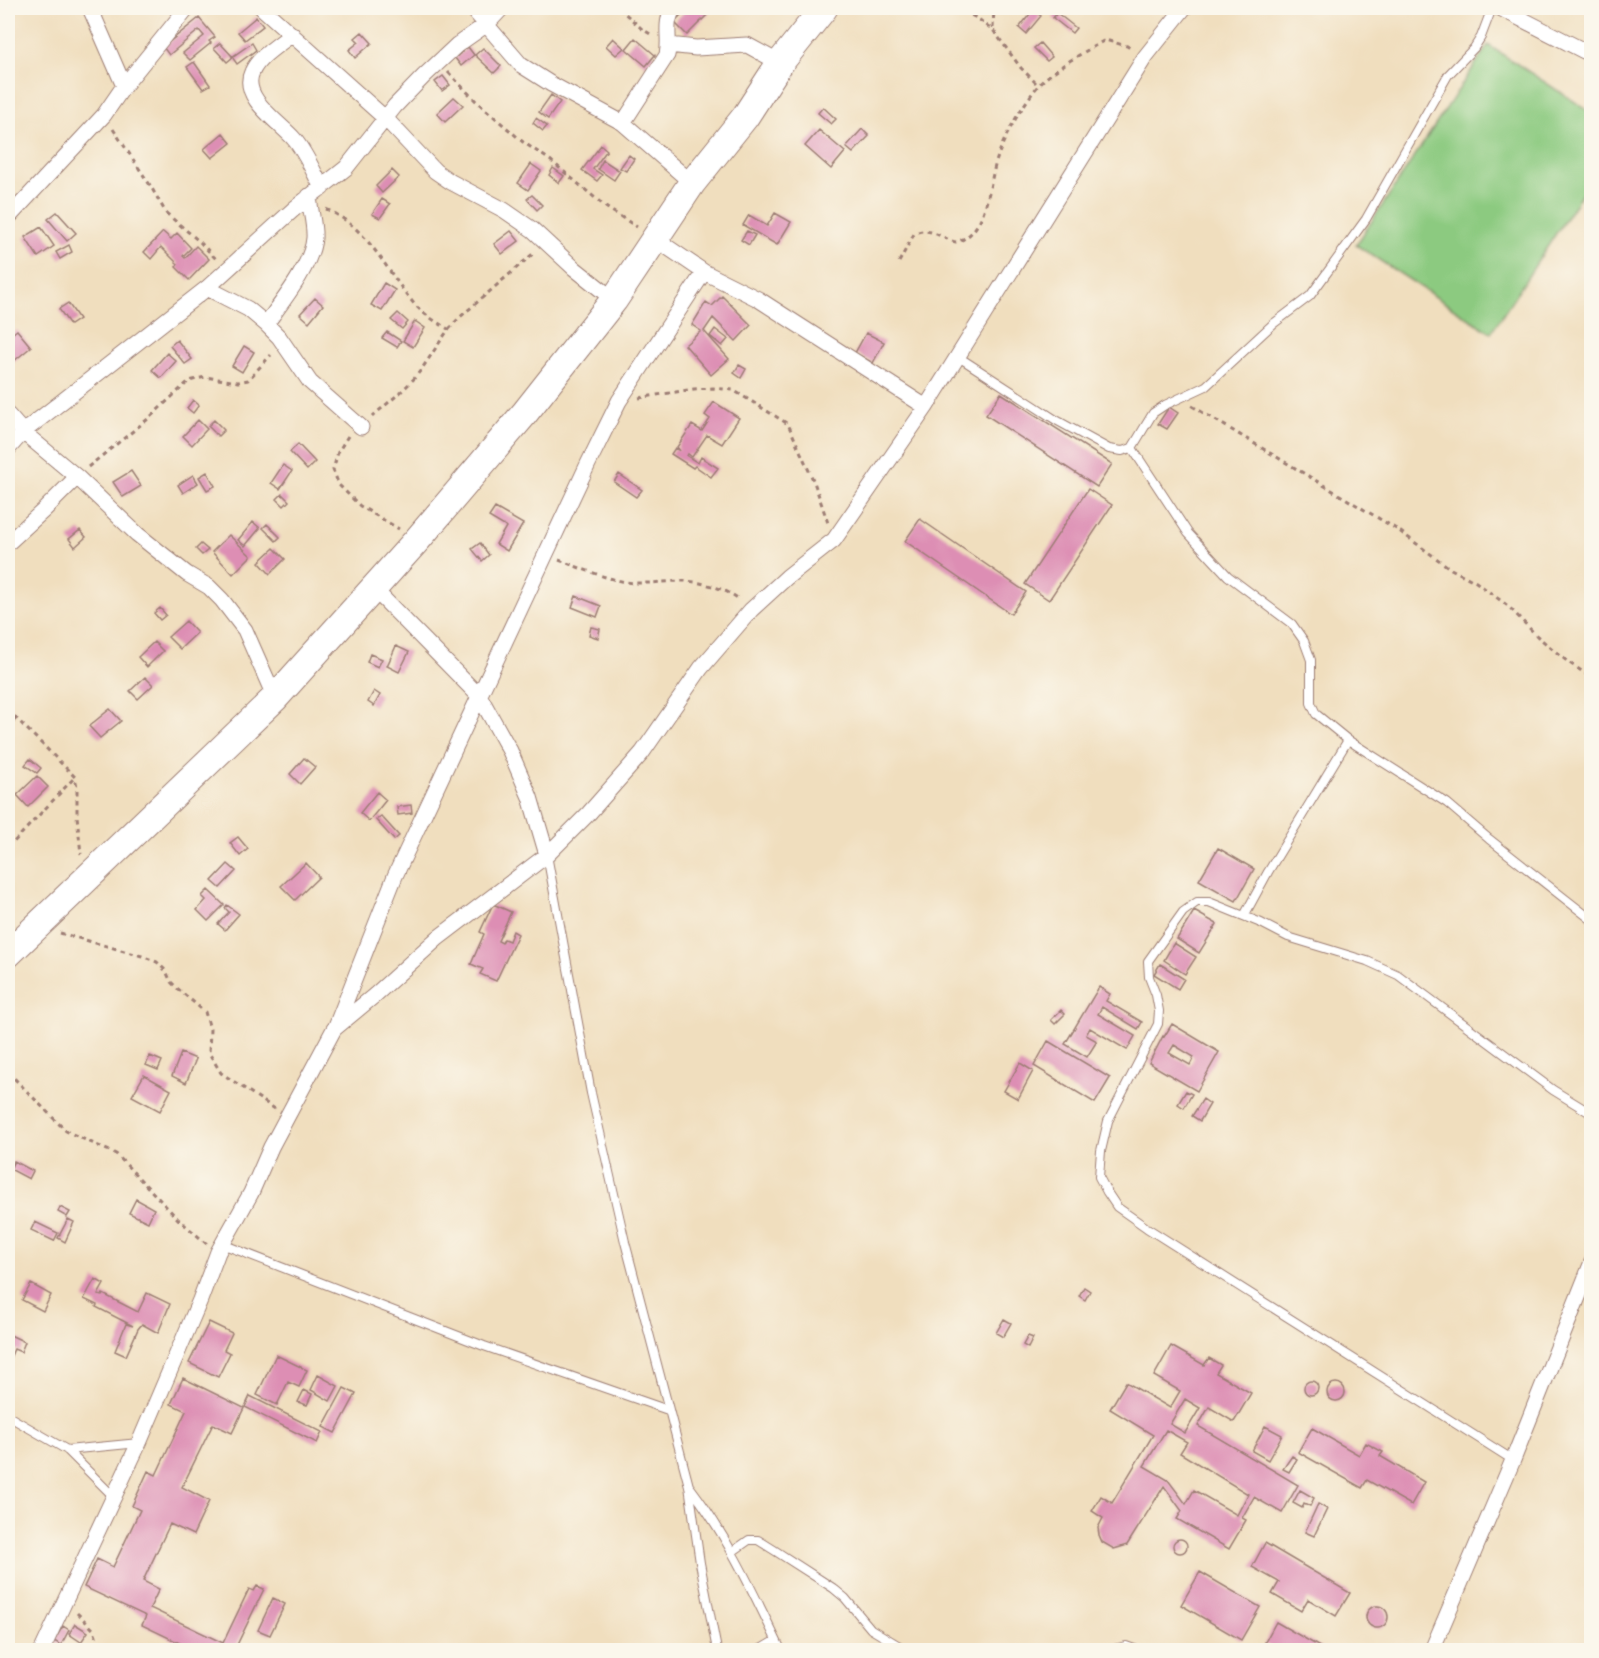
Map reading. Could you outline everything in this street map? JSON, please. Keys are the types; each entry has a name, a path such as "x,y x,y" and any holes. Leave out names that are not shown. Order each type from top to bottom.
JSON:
{"highway":[{"path":"8,954 275,698 418,539 524,414 614,300 692,183 745,117 780,63 824,8"}],"street":[{"path":"90,8 124,86"},
{"path":"8,218 104,115 124,86 187,8"},
{"path":"262,8 386,118 435,171 504,210 548,241 574,268 614,300"},
{"path":"472,8 522,65 551,84 623,123 692,183"},
{"path":"8,449 23,432 207,288 346,168 395,106 438,62 487,24 502,8"},
{"path":"623,123 666,55 669,45 667,24 674,8"},
{"path":"334,1029 438,938 547,855 589,813 642,753 701,668 751,610 787,577 834,540 926,407 1145,57 1184,8"},
{"path":"1500,8 1592,55"},
{"path":"266,324 297,278 314,238 316,192 294,140 264,110 252,94 249,82 256,64 292,34"},
{"path":"669,45 696,48 747,45 780,63"},
{"path":"654,238 704,272 758,299 926,407"},
{"path":"42,1650 139,1443 220,1248 251,1193 271,1147 334,1029 395,876 619,401 704,272"},
{"path":"207,288 248,309 266,324 282,342 310,382 361,427"},
{"path":"8,415 23,432 77,477 137,534 187,574 209,587 222,600 244,630 275,698"},
{"path":"8,543 77,477"},
{"path":"374,590 480,697 510,751 530,797 547,855"},
{"path":"1432,1650 1513,1460 1592,1263"}],"lane":[{"path":"957,356 1056,420 1109,449 1122,451 1131,448 1153,413 1206,386 1273,324 1310,296 1320,284 1366,219 1448,75 1474,48 1481,37 1492,8"},
{"path":"1131,448 1171,509 1203,550 1228,576 1292,624 1304,641 1311,660 1311,703 1316,714 1348,740 1447,803 1564,901 1592,920"},
{"path":"1244,916 1348,740"},
{"path":"547,855 591,1093 625,1242 689,1486 700,1563 717,1650"},
{"path":"1513,1460 1117,1207 1099,1177 1101,1151 1108,1120 1158,1024 1160,1011 1149,977 1148,961 1183,912 1197,902 1209,902 1288,937 1367,960 1398,975 1544,1083 1592,1114"},
{"path":"220,1248 668,1410"},
{"path":"8,1416 67,1450 114,1497"},
{"path":"67,1450 139,1443"},
{"path":"689,1486 702,1502 732,1552 781,1650"},
{"path":"732,1552 749,1540 758,1540 833,1588 845,1598 871,1629 906,1650"},
{"path":"759,1650 776,1640"},
{"path":"1110,1650 1126,1646 1137,1650"}],"path":[{"path":"619,8 642,28 669,45"},
{"path":"955,8 978,18 993,30 1021,68 1038,86"},
{"path":"993,30 994,8"},
{"path":"899,262 914,234 921,230 956,242 961,241 978,225 996,160 1009,129 1038,86 1069,62 1105,40 1127,46 1145,57"},
{"path":"438,62 476,101 523,142 550,160 607,208 654,238"},
{"path":"104,115 166,213 200,242 226,270"},
{"path":"316,192 326,209 363,234 385,261 412,302 425,314 448,329"},
{"path":"418,539 360,506 339,485 333,470 338,452 351,433 361,427 410,383 448,329 548,241"},
{"path":"77,477 148,420 189,381 205,377 238,382 248,380 282,342"},
{"path":"619,401 694,389 733,390 788,424 814,482 834,540"},
{"path":"1180,399 1398,530 1451,569 1476,582 1508,606 1568,662 1592,678"},
{"path":"546,556 627,582 684,581 710,586 734,596 751,610"},
{"path":"8,710 75,777 84,881"},
{"path":"8,728 16,718"},
{"path":"8,848 75,777"},
{"path":"38,927 157,962 166,971 171,982 205,1012 210,1029 209,1053 221,1073 231,1082 287,1117"},
{"path":"8,1072 66,1131 76,1138 116,1154 178,1219 220,1248"},
{"path":"64,1602 94,1630 101,1650"}],"green space":[{"path":"1488,45 1592,113 1591,180 1491,333 1356,245"}],"building":[{"path":"688,8 703,8 709,13 687,35 674,22"},
{"path":"1033,10 1041,16 1026,34 1019,28"},
{"path":"1057,13 1076,28 1072,33 1053,18"},
{"path":"256,17 263,26 245,40 238,32"},
{"path":"199,18 215,37 209,41 211,43 190,60 183,53 204,36 199,30 169,55 163,47"},
{"path":"362,32 372,43 355,58 349,50 359,42 355,38"},
{"path":"613,38 624,48 616,55 606,46"},
{"path":"635,38 655,55 646,66 626,49"},
{"path":"220,43 233,57 227,62 214,48"},
{"path":"252,43 256,50 237,64 232,57"},
{"path":"1040,43 1052,57 1047,61 1034,48"},
{"path":"468,47 474,55 461,66 455,58"},
{"path":"483,48 501,66 494,73 475,55"},
{"path":"194,62 210,85 203,89 187,67"},
{"path":"443,76 450,85 442,91 435,82"},
{"path":"551,95 560,102 548,119 539,112"},
{"path":"454,97 463,105 445,122 437,113"},
{"path":"823,107 836,119 831,124 818,113"},
{"path":"536,118 547,126 543,131 533,123"},
{"path":"862,129 869,136 853,153 846,147"},
{"path":"819,130 845,152 831,169 805,146"},
{"path":"223,133 231,143 212,158 204,149"},
{"path":"601,145 607,150 593,169 602,175 597,181 582,170"},
{"path":"629,155 634,159 626,171 620,168"},
{"path":"603,160 620,171 614,180 598,169"},
{"path":"531,164 541,171 528,190 518,183"},
{"path":"553,168 564,176 559,183 549,175"},
{"path":"392,170 399,177 382,193 376,186"},
{"path":"532,195 542,205 537,210 527,199"},
{"path":"382,199 390,204 380,218 372,214"},
{"path":"57,212 76,233 67,241 48,219"},
{"path":"775,213 791,222 777,245 743,225 749,215 767,226"},
{"path":"41,227 54,246 38,257 25,237"},
{"path":"511,231 519,241 502,254 494,244"},
{"path":"747,231 755,235 749,245 741,240"},
{"path":"163,232 171,239 177,233 191,248 183,256 185,258 196,246 209,259 189,280 176,267 178,264 161,247 151,259 144,252"},
{"path":"69,245 72,252 60,259 56,252"},
{"path":"384,283 395,290 382,311 371,305"},
{"path":"722,296 751,325 736,341 713,318 704,331 729,359 711,375 685,345 701,331 692,325 706,302 712,306"},
{"path":"315,298 323,305 309,322 300,314"},
{"path":"68,303 79,319 70,325 59,309"},
{"path":"398,313 408,322 402,329 391,320"},
{"path":"415,321 425,328 413,347 403,341"},
{"path":"715,329 728,339 722,346 710,336"},
{"path":"17,330 31,347 8,366 8,337"},
{"path":"387,332 401,341 397,347 382,338"},
{"path":"866,333 884,342 873,363 855,353"},
{"path":"177,340 192,359 185,364 170,346"},
{"path":"244,346 254,352 242,372 232,366"},
{"path":"167,353 176,361 161,378 152,370"},
{"path":"739,365 746,369 741,378 734,373"},
{"path":"1001,393 1112,464 1097,487 986,415"},
{"path":"193,400 199,405 193,413 187,408"},
{"path":"714,402 739,418 722,444 707,435 692,457 688,454 687,456 698,463 701,457 718,468 711,477 671,454 675,448 680,451 677,447 692,425 702,431 710,419 705,415"},
{"path":"1169,407 1178,413 1167,429 1158,424"},
{"path":"198,420 207,429 192,445 183,436"},
{"path":"214,420 224,430 218,436 208,426"},
{"path":"298,444 315,462 307,470 290,452"},
{"path":"283,465 292,471 280,489 271,483"},
{"path":"131,471 141,486 123,497 113,482"},
{"path":"207,472 215,486 207,490 199,477"},
{"path":"619,474 642,490 636,497 614,482"},
{"path":"193,475 198,483 183,493 178,485"},
{"path":"1088,489 1112,505 1049,600 1025,584"},
{"path":"282,494 289,501 284,506 277,499"},
{"path":"495,508 523,524 507,551 496,544 506,527 489,517"},
{"path":"920,519 1026,592 1011,614 905,541"},
{"path":"253,522 260,528 245,546 238,540"},
{"path":"267,524 280,537 276,541 263,528"},
{"path":"80,530 86,537 75,547 69,539"},
{"path":"229,535 251,556 233,574 212,552"},
{"path":"480,543 489,555 482,561 472,549"},
{"path":"201,544 208,550 202,555 196,549"},
{"path":"274,548 285,559 270,574 259,562"},
{"path":"576,596 601,606 597,617 572,607"},
{"path":"160,608 166,615 160,620 154,613"},
{"path":"186,621 197,633 180,649 168,637"},
{"path":"591,627 600,629 598,638 589,635"},
{"path":"154,642 163,651 147,667 138,657"},
{"path":"396,646 409,652 399,672 387,666"},
{"path":"370,654 382,659 378,667 367,662"},
{"path":"145,677 153,685 138,699 130,691"},
{"path":"374,691 380,695 374,706 368,702"},
{"path":"110,709 121,721 100,738 89,726"},
{"path":"304,758 315,767 300,784 290,774"},
{"path":"30,759 41,768 37,773 25,765"},
{"path":"37,776 48,787 28,807 17,795"},
{"path":"377,792 386,800 369,821 360,813"},
{"path":"411,805 412,813 398,815 397,807"},
{"path":"381,816 399,836 394,840 376,820"},
{"path":"238,837 248,849 240,856 230,843"},
{"path":"1218,848 1254,869 1236,901 1199,880"},
{"path":"306,863 319,877 295,900 281,886"},
{"path":"228,864 236,871 220,888 212,881"},
{"path":"208,890 224,905 208,921 197,910 206,900 202,896"},
{"path":"493,904 511,912 498,941 502,943 504,939 509,941 513,931 518,934 496,981 480,974 483,969 471,964 484,934 480,932"},
{"path":"227,905 239,914 225,930 218,924 229,912 225,908"},
{"path":"1194,911 1217,924 1199,953 1177,939"},
{"path":"1174,943 1196,957 1185,974 1164,960"},
{"path":"1160,964 1184,979 1178,989 1154,974"},
{"path":"1099,987 1110,994 1106,1001 1142,1022 1138,1029 1102,1007 1098,1014 1135,1036 1127,1050 1090,1028 1086,1035 1097,1041 1087,1057 1065,1044"},
{"path":"1061,1010 1065,1014 1055,1024 1051,1020"},
{"path":"1172,1024 1219,1052 1197,1091 1149,1063","holes":["1174,1045 1194,1057 1190,1065 1169,1053"]},
{"path":"1048,1041 1110,1078 1095,1103 1034,1066"},
{"path":"181,1053 196,1059 186,1083 172,1076"},
{"path":"150,1056 162,1061 158,1070 146,1065"},
{"path":"1020,1063 1033,1071 1018,1099 1004,1091"},
{"path":"144,1075 171,1090 160,1111 132,1096"},
{"path":"1186,1091 1192,1094 1184,1108 1178,1104"},
{"path":"1203,1099 1210,1104 1200,1121 1192,1116"},
{"path":"14,1161 33,1171 29,1179 10,1169"},
{"path":"136,1199 154,1209 148,1222 129,1213"},
{"path":"60,1207 70,1212 67,1217 58,1212"},
{"path":"68,1219 74,1222 65,1242 58,1238"},
{"path":"35,1222 58,1233 54,1241 31,1230"},
{"path":"95,1279 104,1284 98,1295 103,1294 138,1312 147,1293 170,1304 158,1333 142,1324 126,1356 115,1351 126,1324 133,1326 84,1299"},
{"path":"31,1284 51,1295 43,1311 22,1300"},
{"path":"1084,1287 1090,1291 1085,1300 1079,1296"},
{"path":"1004,1319 1011,1323 1003,1337 996,1333"},
{"path":"209,1322 232,1333 224,1350 230,1353 218,1377 189,1363"},
{"path":"8,1334 25,1342 21,1352 14,1349 10,1358 8,1357"},
{"path":"1028,1336 1033,1338 1028,1348 1023,1345"},
{"path":"1171,1346 1204,1365 1209,1358 1221,1365 1216,1373 1251,1393 1234,1422 1209,1407 1198,1426 1298,1485 1282,1513 1254,1497 1242,1518 1246,1520 1229,1549 1177,1519 1182,1511 1164,1486 1127,1545 1114,1549 1102,1542 1098,1528 1103,1518 1092,1511 1101,1496 1112,1503 1153,1435 1110,1409 1126,1382 1170,1408 1180,1391 1154,1376","holes":["1185,1399 1200,1408 1185,1433 1170,1424","1166,1430 1187,1442 1180,1453 1248,1494 1237,1515 1194,1490 1186,1504 1168,1480 1144,1466"]},
{"path":"276,1355 307,1370 299,1387 288,1382 277,1405 257,1395"},
{"path":"318,1375 338,1386 330,1401 311,1390"},
{"path":"183,1378 244,1408 232,1433 213,1424 182,1487 209,1501 193,1535 170,1524 143,1581 159,1589 150,1608 223,1643 249,1589 254,1591 257,1586 264,1589 235,1649 228,1646 226,1650 194,1650 142,1625 146,1616 84,1587 97,1559 113,1567 140,1510 132,1506 148,1471 156,1475 186,1411 171,1404"},
{"path":"1308,1381 1314,1381 1318,1388 1314,1395 1308,1395 1304,1391 1304,1385"},
{"path":"1336,1383 1342,1386 1345,1392 1342,1398 1336,1401 1330,1398 1327,1392 1330,1386"},
{"path":"344,1388 356,1394 335,1433 323,1427"},
{"path":"304,1390 312,1394 307,1405 298,1402"},
{"path":"250,1396 322,1432 317,1443 245,1407"},
{"path":"1265,1426 1282,1435 1268,1460 1252,1451"},
{"path":"1312,1428 1359,1455 1366,1443 1383,1452 1380,1456 1424,1482 1411,1505 1367,1480 1362,1488 1298,1452"},
{"path":"1292,1456 1297,1459 1289,1472 1283,1469"},
{"path":"1300,1490 1314,1498 1310,1506 1304,1503 1302,1508 1293,1503"},
{"path":"1318,1504 1327,1509 1314,1536 1305,1532"},
{"path":"1177,1539 1183,1539 1187,1546 1183,1553 1177,1553 1173,1549 1173,1543"},
{"path":"1265,1543 1350,1593 1336,1616 1308,1599 1301,1611 1272,1594 1279,1582 1252,1567"},
{"path":"1200,1572 1260,1607 1241,1640 1181,1605"},
{"path":"273,1598 285,1604 270,1635 258,1630"},
{"path":"1377,1606 1385,1609 1388,1617 1385,1625 1377,1628 1369,1625 1366,1617 1369,1609"},
{"path":"1276,1622 1325,1650 1275,1650 1264,1644"},
{"path":"75,1624 88,1632 81,1642 69,1634"},
{"path":"63,1626 69,1630 61,1645 54,1641"}]}
